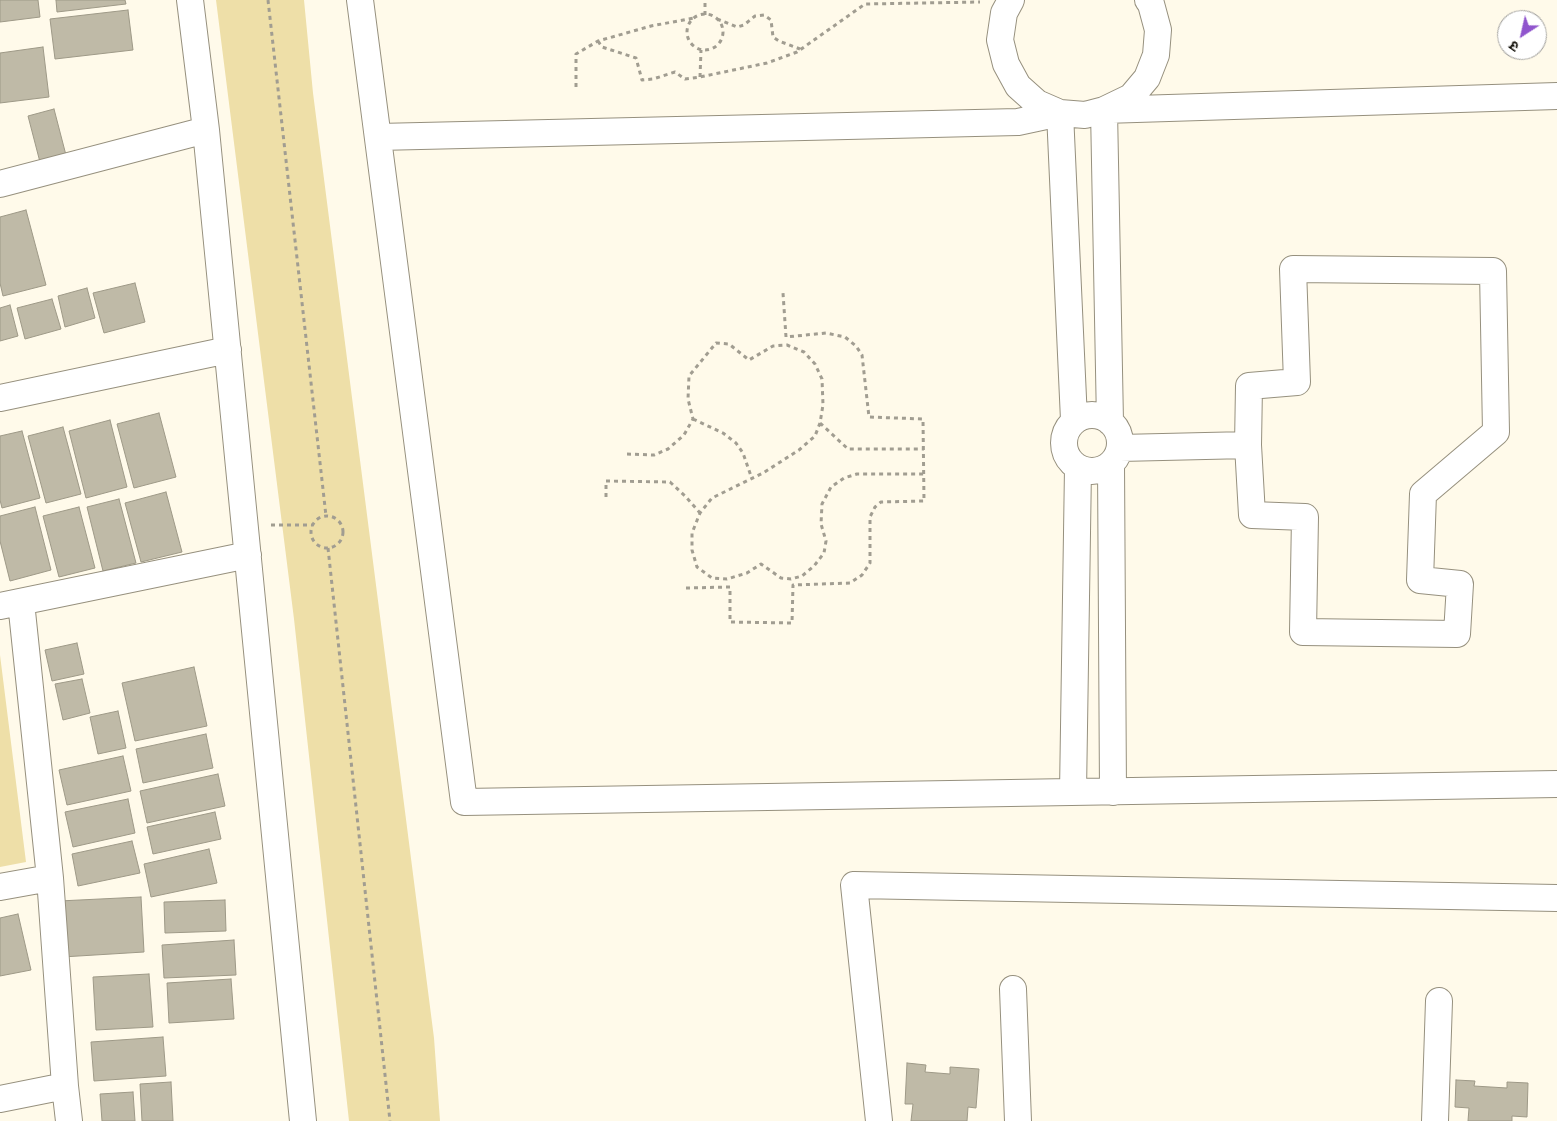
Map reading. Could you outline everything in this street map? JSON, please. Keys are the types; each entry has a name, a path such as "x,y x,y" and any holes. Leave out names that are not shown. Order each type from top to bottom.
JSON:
{"street":[{"path":"190,0 206,130 303,1121"},
{"path":"360,0 464,802 1557,784"},
{"path":"1011,0 1004,13 1000,40 1006,64 1018,86 1037,103 1060,113"},
{"path":"378,137 1018,122 1060,113 1085,115 1104,110 1131,97 1147,78 1156,55 1158,30 1151,4 1148,0"},
{"path":"1104,110 1557,96"},
{"path":"1104,110 1110,422"},
{"path":"1060,113 1074,420"},
{"path":"0,184 206,130"},
{"path":"1293,269 1493,271 1496,432 1423,494 1420,580 1460,584 1458,634 1303,632 1305,517 1252,515 1248,445 1249,386 1297,382 1293,269"},
{"path":"0,398 228,350"},
{"path":"1113,792 1115,456 1120,439 1117,429 1110,422 1102,416 1093,414 1074,420 1064,436 1063,446 1066,455 1078,468 1086,471 1104,469 1115,456 1248,445"},
{"path":"1072,792 1078,468"},
{"path":"69,1121 64,1086 50,878 10,604 248,555"},
{"path":"0,887 50,878"},
{"path":"879,1121 854,885 1557,898"},
{"path":"1012,989 1018,1121"},
{"path":"1435,1121 1439,1001"},
{"path":"0,1099 64,1086"}],"path":[{"path":"268,0 326,516"},
{"path":"705,0 705,15"},
{"path":"598,41 602,47 636,58 642,80 653,79 675,72 685,79 767,63 797,52 865,4 984,2 982,7"},
{"path":"576,87 576,54 598,41 651,26 705,15 737,27 744,25 755,16 764,15 771,20 773,37 801,49"},
{"path":"694,18 688,27 688,38 696,48 701,50 713,48 721,40 722,28 716,18"},
{"path":"700,77 701,50"},
{"path":"686,588 730,587 730,622 792,623 793,585 850,583 862,575 870,563 870,517 875,507 881,502 924,501 923,419 869,417 862,355 856,346 844,337 826,333 786,338 783,293"},
{"path":"627,454 654,455 668,449 684,435 693,418 688,399 689,376 716,343 729,344 749,360 773,346 787,345 804,352 816,364 822,379 823,405 820,423 814,436 799,450 752,479 712,498 700,513 692,533 692,550 697,567 712,578 727,579 747,573 761,564 781,578 791,579 802,576 814,566 824,553 826,541 821,524 822,504 831,487 844,478 857,474 924,474"},
{"path":"693,418 723,433 736,443 743,453 752,479"},
{"path":"820,423 848,449 924,449"},
{"path":"606,496 606,481 670,482 700,513"},
{"path":"326,516 334,518 338,520 343,530 341,539 338,543 328,548 319,545 314,541 311,532 313,525 318,518 326,516"},
{"path":"244,525 313,525"},
{"path":"328,548 390,1121"}],"shaded area":[{"path":"216,0 304,0 313,93 434,1038 440,1121 349,1121 294,619"},
{"path":"0,655 26,862 0,867"}],"building":[{"path":"0,0 38,0 40,17 0,22"},
{"path":"56,0 125,0 126,4 57,12"},
{"path":"128,10 133,50 55,59 50,19"},
{"path":"43,47 49,97 0,103 0,53"},
{"path":"54,109 67,159 41,166 28,116"},
{"path":"26,210 46,285 3,296 0,283 0,217"},
{"path":"135,283 145,322 104,333 93,293"},
{"path":"87,288 95,318 65,327 58,296"},
{"path":"52,299 61,329 25,339 17,308"},
{"path":"10,305 18,336 0,341 0,308"},
{"path":"159,413 176,477 134,488 117,424"},
{"path":"110,420 127,487 86,498 69,431"},
{"path":"63,427 81,494 46,503 28,436"},
{"path":"22,431 40,498 2,508 0,500 0,436"},
{"path":"166,492 182,552 141,562 125,503"},
{"path":"119,499 136,563 103,571 87,507"},
{"path":"35,507 51,570 10,581 0,541 0,516"},
{"path":"79,507 95,568 59,577 43,516"},
{"path":"77,643 84,674 52,681 45,650"},
{"path":"194,667 207,726 135,741 122,683"},
{"path":"82,679 90,713 63,720 55,684"},
{"path":"118,711 126,748 98,754 90,717"},
{"path":"206,734 213,768 143,783 136,749"},
{"path":"123,756 131,791 67,805 59,770"},
{"path":"218,774 225,806 147,823 140,791"},
{"path":"128,799 135,833 73,847 65,812"},
{"path":"215,812 221,839 153,854 147,827"},
{"path":"132,841 140,873 78,886 72,854"},
{"path":"209,849 217,883 151,897 144,864"},
{"path":"141,897 144,952 62,957 59,901"},
{"path":"225,900 226,931 165,933 164,902"},
{"path":"18,914 31,970 0,976 0,918"},
{"path":"234,940 236,975 164,978 162,945"},
{"path":"149,974 153,1027 96,1030 93,977"},
{"path":"231,979 234,1019 169,1023 167,983"},
{"path":"163,1037 166,1076 94,1081 91,1042"},
{"path":"907,1063 926,1065 925,1072 950,1074 950,1067 979,1069 976,1108 968,1107 967,1121 911,1121 913,1104 905,1104"},
{"path":"1456,1080 1475,1081 1474,1086 1507,1088 1507,1082 1528,1083 1527,1117 1512,1116 1512,1121 1468,1121 1469,1108 1455,1107"},
{"path":"171,1082 173,1121 142,1121 140,1084"},
{"path":"133,1092 135,1121 102,1121 100,1094"}]}
